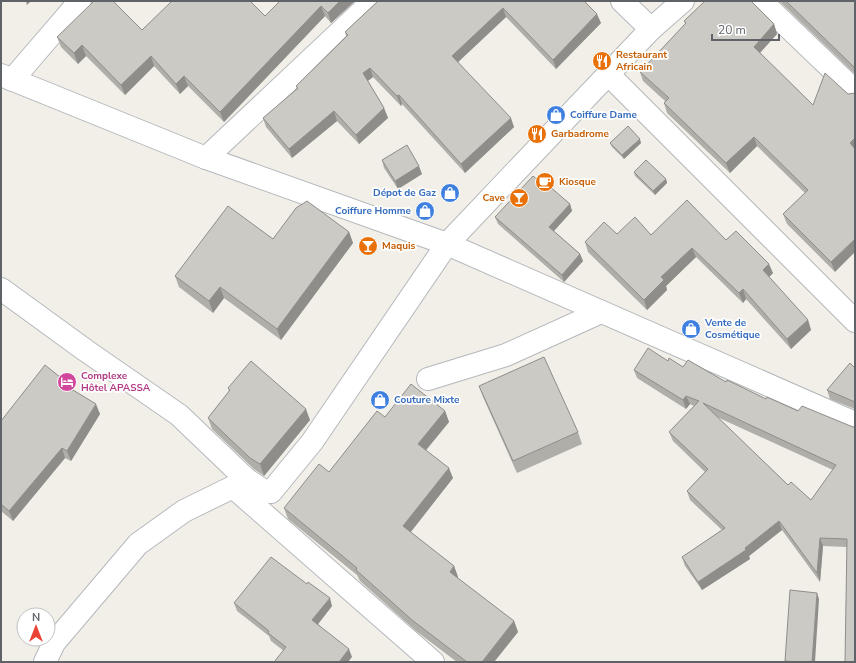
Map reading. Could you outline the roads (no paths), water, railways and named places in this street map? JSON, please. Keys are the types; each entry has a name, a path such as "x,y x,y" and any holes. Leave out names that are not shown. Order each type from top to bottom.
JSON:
{"street":[{"path":"80,1 7,78 206,158 447,244 855,423"},
{"path":"206,158 373,1"},
{"path":"622,1 651,29"},
{"path":"45,662 54,643 138,544 184,511 240,483 264,491 272,492 312,442 447,244 651,29 683,1"},
{"path":"761,1 855,91"},
{"path":"609,75 855,321"},
{"path":"1,289 85,350 179,415 240,483 433,662"},
{"path":"428,379 506,355 601,312"}],"place":[{"name":"Restaurant Africain","path":"602,61"},
{"name":"Coiffure Dame","path":"556,115"},
{"name":"Garbadrome","path":"537,134"},
{"name":"Kiosque","path":"545,182"},
{"name":"Dépot de Gaz","path":"450,193"},
{"name":"Cave","path":"519,198"},
{"name":"Coiffure Homme","path":"425,211"},
{"name":"Maquis","path":"368,246"},
{"name":"Vente de Cosmétique","path":"691,329"},
{"name":"Complexe Hôtel APASSA","path":"67,382"},
{"name":"Couture Mixte","path":"380,400"}]}
